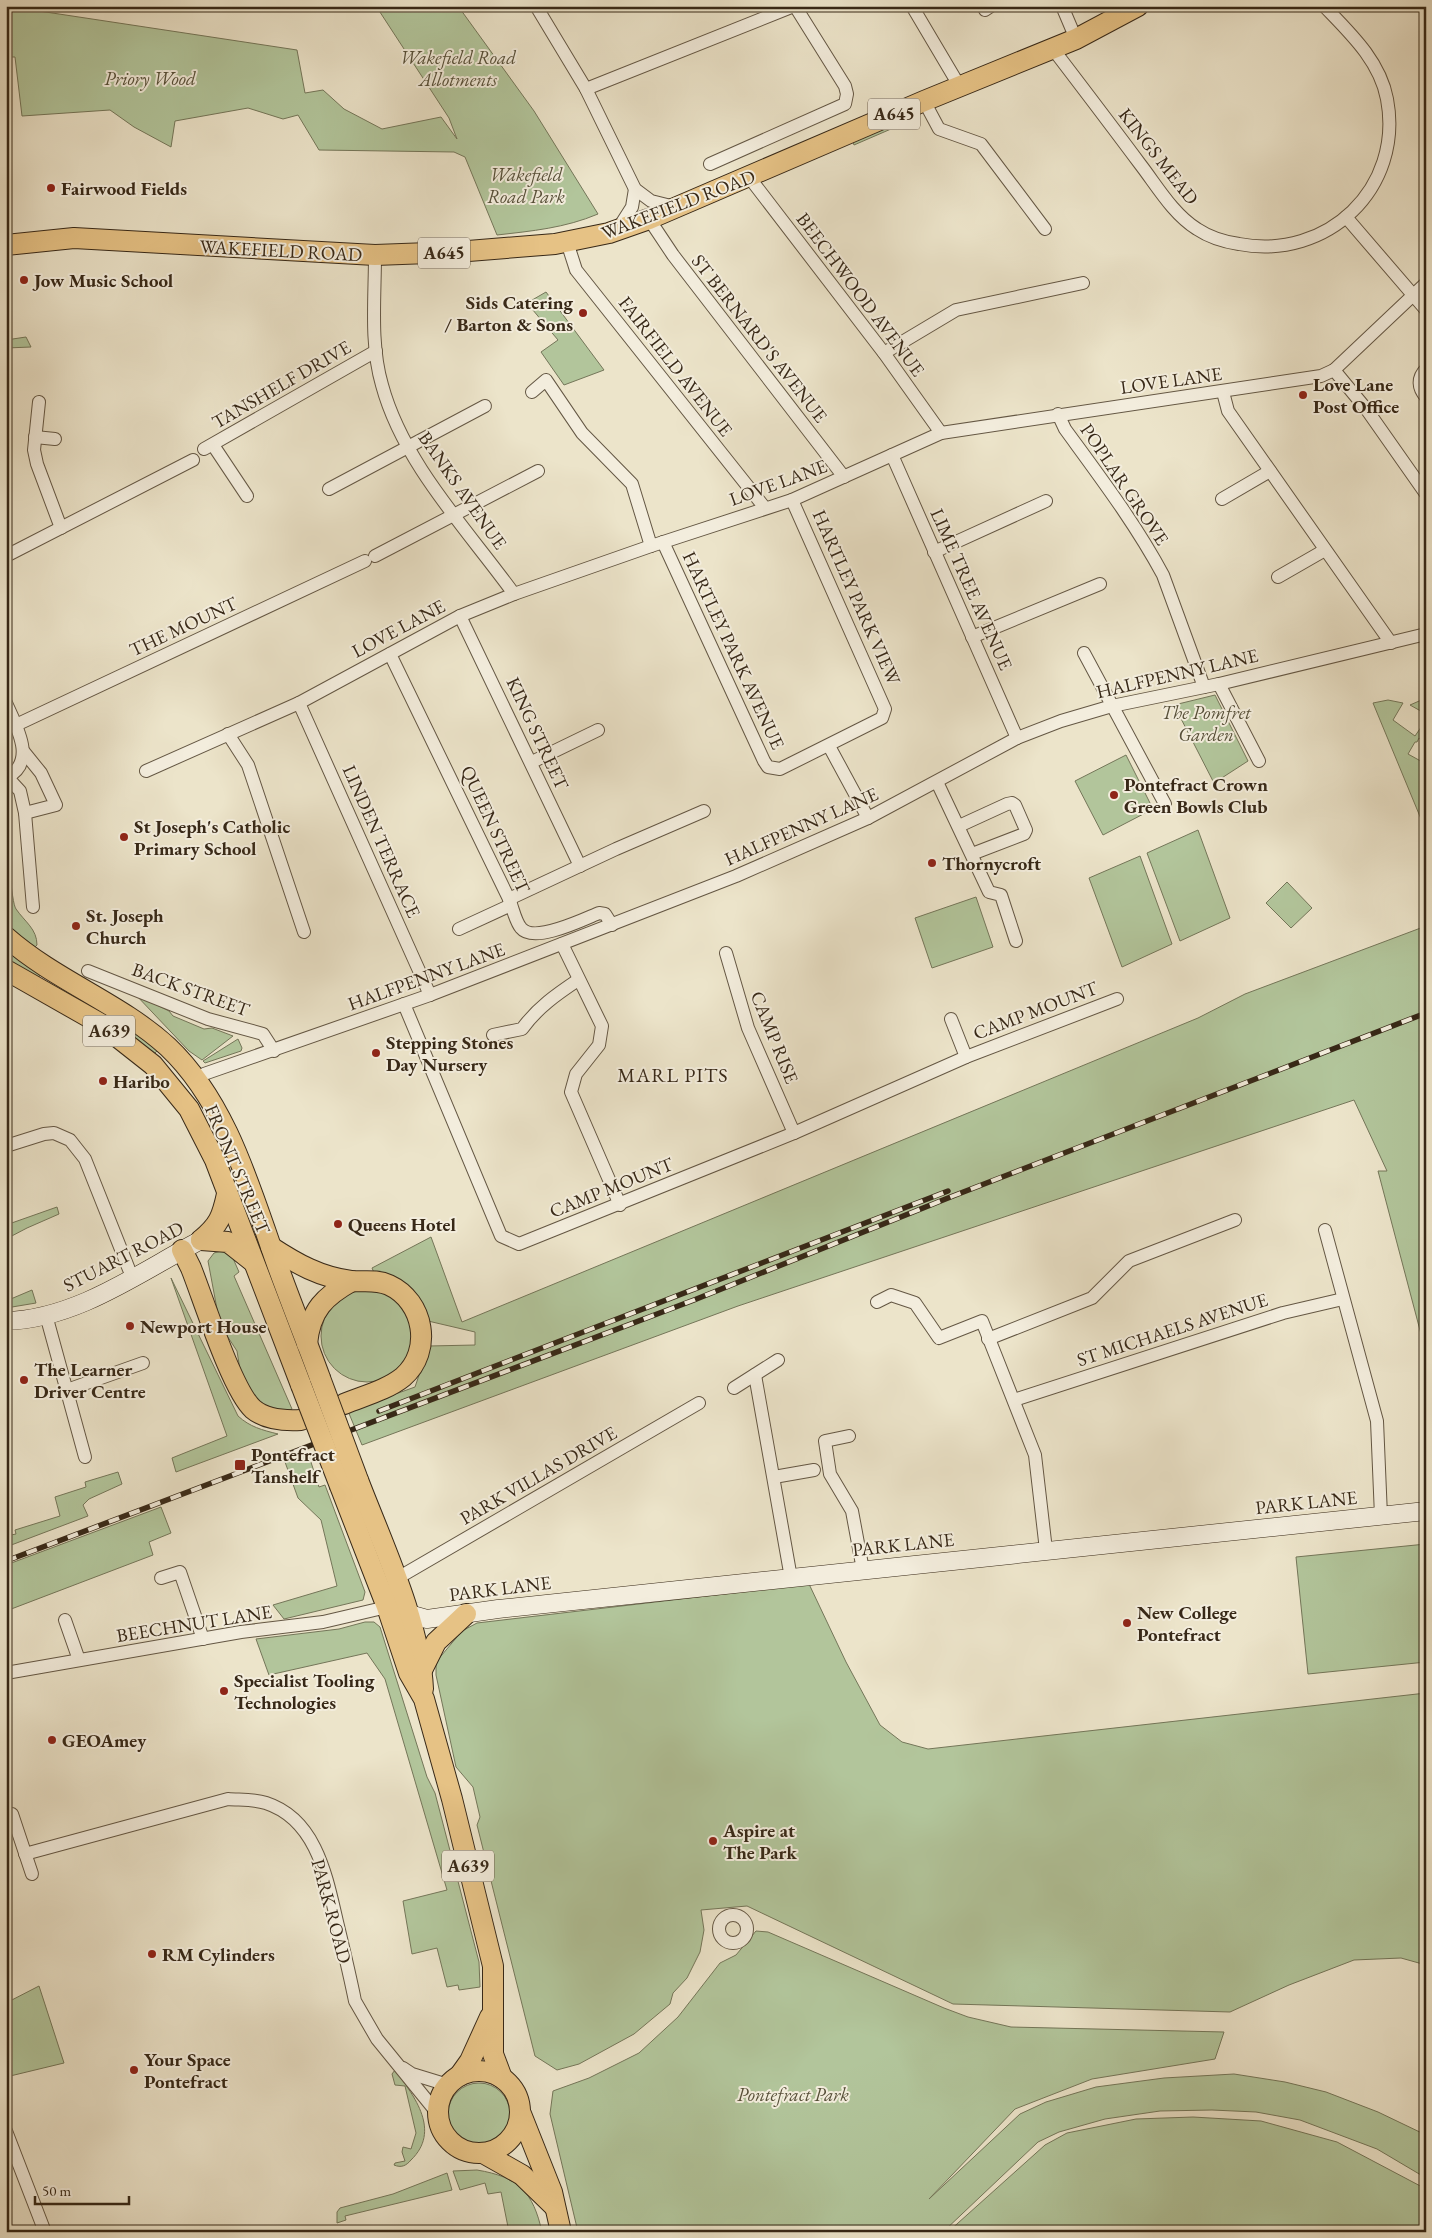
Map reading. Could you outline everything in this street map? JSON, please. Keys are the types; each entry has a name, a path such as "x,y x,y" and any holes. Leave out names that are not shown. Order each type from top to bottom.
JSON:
{"main road":[{"name":"WAKEFIELD ROAD","path":"6,245 54,238 74,238 375,255 456,252 567,242 617,230 649,219 749,178 924,101 1076,39 1138,6"},
{"name":"FRONT STREET","path":"6,938 48,970 128,1016 177,1056 196,1078 218,1116 238,1159 307,1344"},
{"name":"FRONT STREET","path":"8,972 101,1024 153,1065 189,1109 215,1160 301,1384 349,1483"},
{"path":"163,1076 178,1080 196,1078 191,1093 189,1109"},
{"path":"201,1240 220,1221 227,1194"},
{"path":"201,1240 228,1242 254,1263"},
{"name":"STUART ROAD","path":"6,1321 25,1320 46,1315 89,1300 201,1240"},
{"path":"271,1247 300,1266 318,1274 352,1281 382,1282 404,1296 414,1307 419,1318 422,1340 413,1365 401,1379 344,1404"},
{"path":"182,1250 191,1268 234,1379 244,1397 253,1409 268,1417 285,1421 301,1420"},
{"path":"307,1344 316,1309 331,1293 352,1281"},
{"name":"A639","path":"307,1344 320,1378 349,1483"},
{"path":"349,1483 397,1584 415,1605 422,1609 459,1615"},
{"path":"349,1483 387,1607"},
{"name":"PARK LANE","path":"387,1607 409,1616 427,1619 498,1609 1426,1511"},
{"name":"A639","path":"397,1584 409,1616 422,1670 424,1699 452,1799 491,1957 495,2004 493,2054 502,2078 518,2096 521,2114"},
{"name":"A639","path":"387,1607 409,1673 424,1699"},
{"path":"422,1670 436,1642 459,1615"},
{"name":"A639","path":"438,2114 440,2098 472,2056 495,2004"},
{"name":"PARK ROAD","path":"454,2080 468,2072 486,2071 502,2078"},
{"name":"PARK ROAD","path":"438,2114 442,2130 455,2146 469,2152 483,2154 522,2175 554,2206"},
{"path":"483,2154 502,2147 510,2141 519,2124 521,2114"},
{"path":"521,2114 544,2168 552,2192 561,2232"}],"street":[{"path":"536,6 586,89 635,189 664,206 677,207"},
{"path":"586,89 794,6 845,86 847,94 845,104 710,164"},
{"path":"912,6 960,87"},
{"path":"1062,6 1076,39"},
{"name":"KINGS MEAD","path":"1053,49 1173,207 1198,230 1230,242 1254,247 1273,247 1319,235 1346,217 1362,202 1380,172 1389,141 1390,126 1387,98 1380,75 1369,55 1324,6"},
{"path":"924,101 939,129 980,144 1045,229"},
{"name":"BEECHWOOD AVENUE","path":"749,178 884,353 942,433"},
{"path":"617,230 632,207 635,189"},
{"path":"1346,217 1426,310"},
{"name":"ST BERNARD'S AVENUE","path":"649,219 673,255 844,477"},
{"name":"FAIRFIELD AVENUE","path":"567,242 576,270 765,508"},
{"name":"BANKS AVENUE","path":"375,255 376,351 382,385 406,447 514,594"},
{"path":"884,353 956,310 1083,283"},
{"name":"LOVE LANE","path":"146,771 299,702 460,616 514,594 651,546 792,500 942,433 1058,414 1223,392 1321,376 1334,370 1426,284"},
{"name":"TANSHELF DRIVE","path":"247,496 208,447 376,351"},
{"path":"1424,396 1419,379 1426,369"},
{"path":"1334,370 1367,410 1426,494"},
{"path":"532,392 546,380 582,432 632,484 651,546"},
{"path":"1223,392 1228,411 1391,643"},
{"path":"39,402 34,450 37,464 61,528"},
{"path":"328,489 484,406"},
{"name":"POPLAR GROVE","path":"1058,414 1065,429 1127,513 1155,560 1163,575 1204,687"},
{"path":"35,437 56,439"},
{"name":"LIME TREE AVENUE","path":"892,455 1017,738"},
{"path":"6,556 193,460"},
{"name":"THE MOUNT","path":"16,725 370,558 538,471"},
{"path":"1222,499 1270,471"},
{"name":"HARTLEY PARK VIEW","path":"792,500 885,709 882,718 829,746"},
{"path":"934,552 1046,501"},
{"name":"HARTLEY PARK AVENUE","path":"664,542 768,767 774,770 780,769 829,746"},
{"path":"1278,577 1325,550"},
{"path":"972,637 1100,584"},
{"name":"KING STREET","path":"460,616 532,762 580,866"},
{"name":"HALFPENNY LANE","path":"196,1078 430,995 736,876 868,818 1017,738 1061,721 1112,706 1219,684 1426,634"},
{"path":"1084,653 1165,804"},
{"name":"QUEEN STREET","path":"390,654 510,902 521,929 529,934 546,933 599,913 605,914 612,925"},
{"path":"1219,684 1259,761"},
{"name":"LINDEN TERRACE","path":"299,702 430,995"},
{"path":"6,703 16,725 24,752 41,773 56,805 25,813"},
{"path":"532,762 598,730"},
{"path":"228,734 248,765 304,932"},
{"path":"829,746 868,818"},
{"path":"24,752 16,772 7,778 20,791 25,813 34,907"},
{"path":"937,782 988,892 1001,895 1016,941"},
{"path":"959,826 1007,804 1012,803 1015,805 1026,830 1024,834 972,854"},
{"path":"459,929 580,866 704,811"},
{"path":"562,944 602,1026 599,1045 576,1074 571,1092 620,1204"},
{"name":"CAMP RISE","path":"726,954 748,1028 794,1133"},
{"name":"BACK STREET","path":"88,970 208,1019 263,1034 274,1051"},
{"path":"493,1035 522,1029 532,1016 550,999 578,980"},
{"name":"CAMP MOUNT","path":"404,1004 502,1236 519,1244 794,1133 966,1056 1117,999"},
{"name":"CAMP MOUNT","path":"951,1019 966,1056"},
{"path":"6,1146 44,1134 54,1133 70,1140 85,1159 132,1277"},
{"path":"988,1338 1092,1298 1129,1261 1235,1220"},
{"path":"1325,1230 1377,1421 1381,1516"},
{"path":"877,1302 891,1295 915,1303 939,1338 982,1321 1035,1454 1046,1550"},
{"name":"ST MICHAELS AVENUE","path":"1014,1400 1283,1313 1343,1298"},
{"path":"46,1315 85,1457"},
{"path":"734,1388 778,1360"},
{"path":"67,1390 143,1363"},
{"path":"755,1375 791,1578"},
{"name":"PARK VILLAS DRIVE","path":"397,1584 699,1403"},
{"path":"849,1436 825,1441 830,1474 852,1511 863,1570"},
{"path":"774,1477 814,1470"},
{"path":"161,1578 180,1572 203,1639"},
{"name":"BEECHNUT LANE","path":"6,1673 241,1632 324,1622 387,1607"},
{"path":"65,1620 79,1660"},
{"name":"PARK ROAD","path":"26,1854 228,1800 251,1800 266,1803 279,1809 294,1820 319,1854 330,1891 355,2001 377,2039 438,2114"},
{"path":"12,1814 32,1874"},
{"name":"PARK ROAD","path":"399,2065 412,2074 454,2080"},
{"path":"6,2131 45,2232"}],"green space":[{"name":"Priory Wood","path":"6,6 297,50 305,93 323,90 344,109 382,129 441,117 457,139 449,118 376,6 458,6 534,111 598,214 561,226 497,235 465,157 454,152 319,150 298,115 283,119 248,108 175,121 171,147 134,127 110,110 22,116 15,57 6,57"},
{"path":"889,124 891,129 854,145 852,140"},
{"path":"546,292 604,370 564,385 541,352 558,340 527,303"},
{"path":"26,337 31,347 6,348 6,340"},
{"name":"The Pomfret Garden","path":"1215,695 1248,761 1214,783 1174,705"},
{"path":"1426,698 1426,714 1410,705"},
{"path":"1388,700 1403,703 1393,720 1415,736 1426,720 1424,742 1419,738 1408,754 1426,764 1426,831 1373,703"},
{"name":"Pontefract Crown Green Bowls Club","path":"1126,755 1153,809 1103,835 1075,781"},
{"path":"1198,830 1230,918 1180,941 1147,853"},
{"path":"6,832 14,904 35,934 37,945 33,949 6,926"},
{"path":"1140,856 1172,944 1122,967 1089,878"},
{"path":"1287,882 1312,908 1291,928 1266,903"},
{"path":"976,897 993,947 932,968 915,918"},
{"path":"1426,926 1426,1353 1378,1171 1387,1171 1354,1100 738,1306 362,1445 348,1411 415,1387 429,1346 475,1345 475,1332 428,1321 375,1275 372,1268 431,1237 462,1322 1198,1018 1245,994"},
{"path":"6,947 41,974 38,978 6,958"},
{"path":"135,994 169,1011 173,1016 204,1029 212,1028 233,1036 202,1060 189,1051"},
{"path":"130,1028 159,1049 154,1054 128,1031"},
{"path":"238,1039 242,1048 241,1051 205,1063 203,1061"},
{"path":"57,1207 59,1214 6,1239 6,1225"},
{"path":"221,1251 232,1256 239,1272 234,1276 292,1409 278,1415 261,1408 241,1376 237,1351 220,1325 208,1261 214,1253"},
{"path":"171,1278 238,1416 252,1425 278,1434 176,1472 172,1458 227,1436"},
{"path":"32,1290 36,1303 6,1308 6,1301"},
{"path":"367,1290 384,1294 399,1304 409,1319 413,1336 409,1353 399,1368 384,1378 367,1382 350,1378 335,1368 325,1353 321,1336 325,1319 335,1304 350,1294"},
{"path":"308,1453 319,1487 325,1485 365,1592 363,1600 284,1619 273,1605 337,1586 321,1520 298,1498 285,1462"},
{"path":"118,1472 122,1484 89,1499 83,1505 88,1516 6,1547 6,1536 16,1534 15,1530 60,1516 55,1497 86,1487 85,1482"},
{"path":"161,1507 171,1533 149,1542 153,1555 6,1611 6,1565"},
{"path":"1426,1544 1426,1662 1308,1674 1296,1557"},
{"path":"809,1584 846,1662 880,1725 902,1742 928,1749 1426,1693 1426,1965 1401,1958 1354,1960 1289,1985 1230,2012 953,2004 747,1906 701,1910 704,1930 700,1952 687,1978 673,1993 670,2004 634,2034 579,2064 557,2070 535,2056 477,1825 480,1817 473,1787 456,1767 436,1675 436,1662 462,1631 477,1623"},
{"path":"365,1622 374,1622 380,1627 427,1777 435,1793 479,1962 480,1987 459,1990 458,1985 447,1987 437,1948 412,1954 403,1901 447,1890 385,1679 367,1653 269,1675 256,1639 339,1629"},
{"name":"Pontefract Park","path":"756,1931 768,1932 944,2008 968,2017 1011,2027 1224,2032 1215,2059 1092,2079 1015,2109 929,2199 1020,2114 1046,2102 1096,2087 1164,2078 1234,2074 1285,2082 1326,2092 1378,2112 1426,2135 1426,2178 1377,2149 1300,2120 1256,2112 1212,2110 1160,2111 1105,2119 1059,2132 1038,2142 943,2232 578,2232 550,2114 553,2091 589,2078 639,2053 678,2017 720,1963 736,1955"},
{"path":"39,1986 64,2063 6,2077 6,2003"},
{"path":"395,2070 417,2103 422,2114 424,2126 424,2138 420,2149 409,2162 401,2166 394,2165 395,2163 405,2161 402,2152 403,2147 411,2149 416,2133 405,2086 395,2085 392,2074"},
{"path":"473,2083 485,2083 501,2092 508,2102 510,2114 508,2126 501,2136 485,2145 473,2145 462,2140 453,2131 448,2120 448,2108 453,2097 462,2088"},
{"path":"1193,2117 1261,2121 1337,2142 1426,2189 1426,2232 948,2232 1045,2145 1067,2133 1136,2119"},
{"path":"477,2170 504,2177 522,2189 534,2206 542,2232 509,2232 501,2192 488,2194 485,2183 460,2190 453,2171"},
{"path":"447,2173 452,2190 345,2216 346,2220 337,2223 337,2212 340,2208 393,2194"}],"railway":[{"path":"6,1561 694,1300 953,1196 1426,1013"},
{"path":"379,1411 948,1191"}],"place":[{"name":"Fairwood Fields","path":"51,188"},
{"name":"Jow Music School","path":"24,280"},
{"name":"Sids Catering / Barton & Sons","path":"583,313"},
{"name":"Love Lane Post Office","path":"1303,395"},
{"name":"Pontefract Crown Green Bowls Club","path":"1114,795"},
{"name":"St Joseph's Catholic Primary School","path":"124,837"},
{"name":"Thornycroft","path":"932,863"},
{"name":"St. Joseph Church","path":"76,926"},
{"name":"Stepping Stones Day Nursery","path":"376,1053"},
{"name":"Haribo","path":"103,1081"},
{"name":"Queens Hotel","path":"338,1224"},
{"name":"Newport House","path":"130,1326"},
{"name":"The Learner Driver Centre","path":"24,1380"},
{"name":"Pontefract Tanshelf","path":"240,1465"},
{"name":"New College Pontefract","path":"1127,1623"},
{"name":"Specialist Tooling Technologies","path":"224,1691"},
{"name":"GEOAmey","path":"52,1740"},
{"name":"Aspire at The Park","path":"713,1841"},
{"name":"RM Cylinders","path":"152,1954"},
{"name":"Your Space Pontefract","path":"134,2070"}],"district":[{"name":"MARL PITS","path":"673,1075"}],"park label":[{"name":"Wakefield Road Allotments","path":"458,68"},
{"name":"Wakefield Road Park","path":"526,185"}]}
